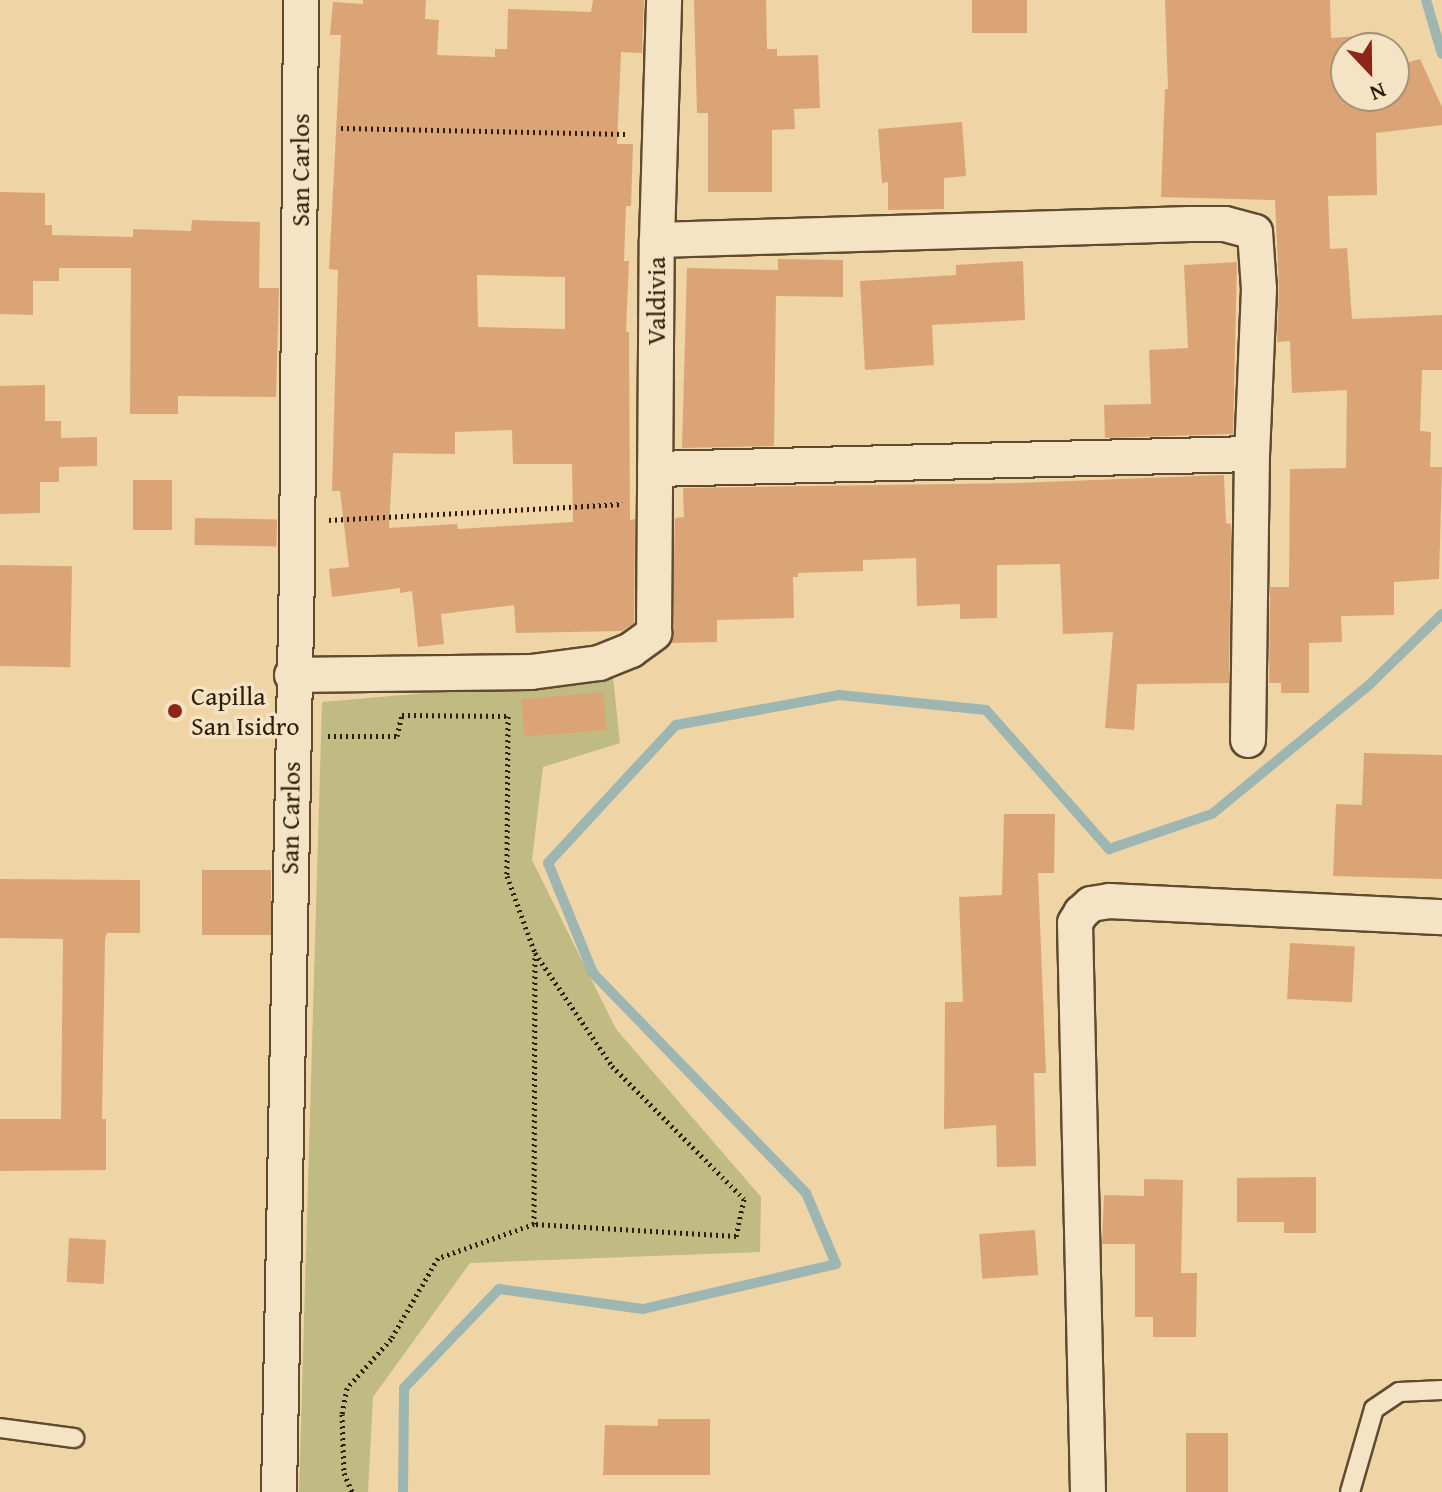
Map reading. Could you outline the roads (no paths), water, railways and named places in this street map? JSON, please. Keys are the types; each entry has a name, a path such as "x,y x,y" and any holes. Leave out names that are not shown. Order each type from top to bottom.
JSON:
{"street":[{"name":"San Carlos","path":"279,1492 297,521 301,0"},
{"name":"Valdivia","path":"292,675 531,672 599,663 631,650 654,633 657,240 664,0"},
{"path":"657,240 1190,224 1225,224 1255,232 1259,289 1252,454 1248,740"},
{"path":"656,485 1252,454"},
{"path":"1088,1492 1075,923 1081,913 1091,904 1110,901 1442,917"}],"lane":[{"path":"1350,1492 1374,1409 1399,1392 1442,1390"},
{"path":"0,1428 74,1438"}],"waterway":[{"path":"1426,0 1442,54"},
{"path":"403,1492 404,1388 499,1289 643,1309 836,1264 806,1193 593,973 548,863 676,725 839,695 986,710 1109,849 1212,814 1370,684 1442,614"}],"place":[{"name":"Capilla San Isidro","path":"175,711"}]}
